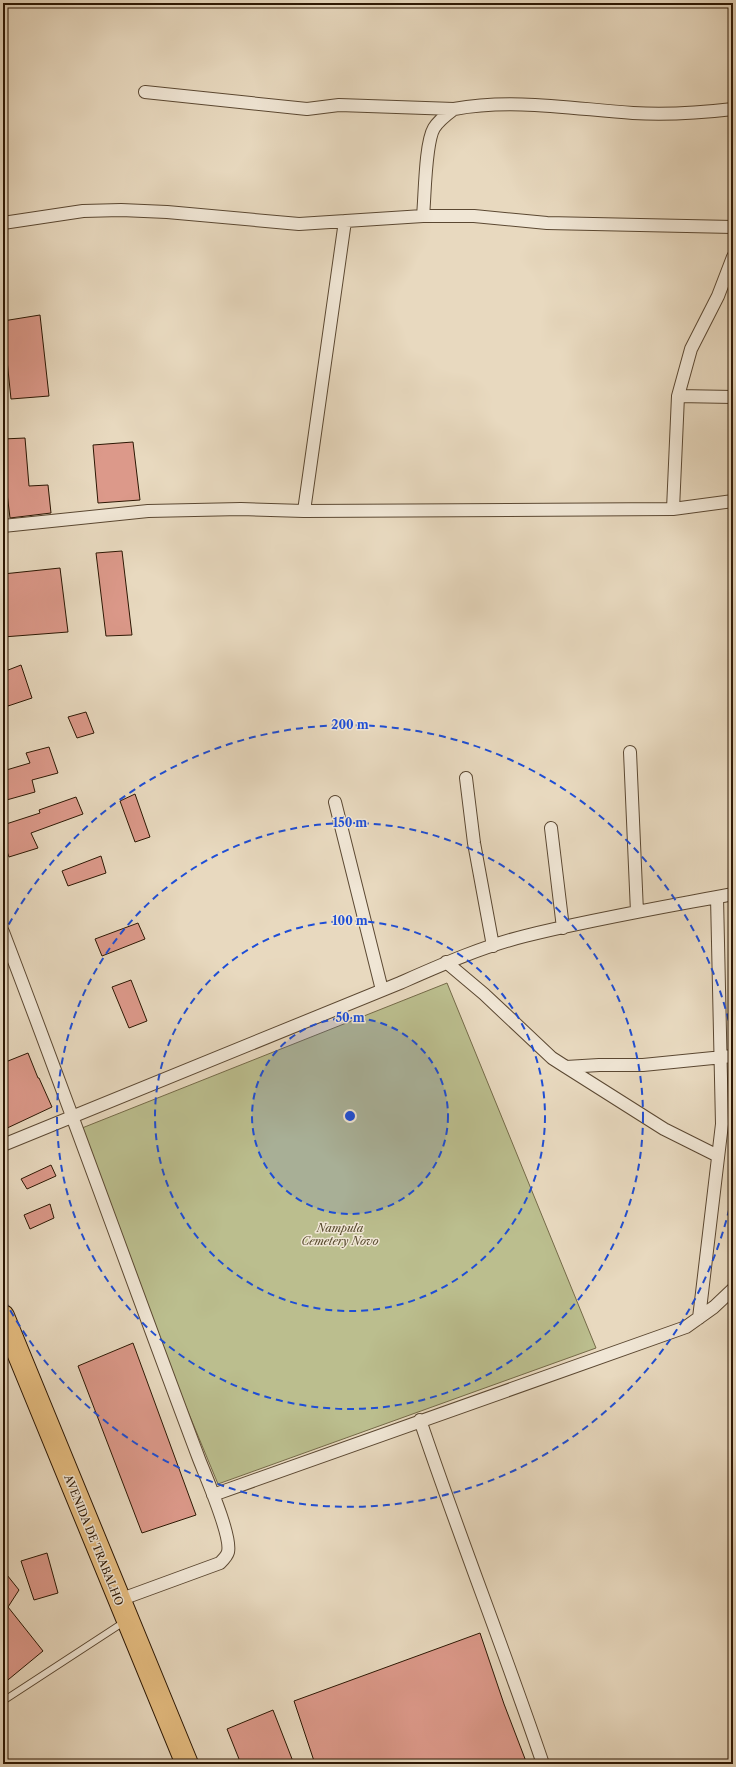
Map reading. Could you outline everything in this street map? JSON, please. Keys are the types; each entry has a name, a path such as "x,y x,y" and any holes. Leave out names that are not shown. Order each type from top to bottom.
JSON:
{"highway":[{"name":"AVENIDA DE TRABALHO","path":"3,1316 187,1764"}],"street":[{"path":"145,92 306,109 339,105 454,109 469,106 558,105 633,113 681,114 733,109"},
{"path":"423,216 429,142 434,129 443,117 454,109"},
{"path":"3,222 84,211 121,210 167,212 284,224 423,216 474,216 547,223 733,227"},
{"path":"304,511 345,221"},
{"path":"673,509 678,396 691,349 718,296 733,257"},
{"path":"678,396 733,397"},
{"path":"3,526 148,511 241,509 304,511 673,509 733,501"},
{"path":"630,752 637,912"},
{"path":"466,778 474,843 493,946"},
{"path":"335,802 382,990"},
{"path":"551,828 563,928"},
{"path":"3,1145 382,990 446,962 524,936 637,912 733,894"},
{"path":"699,1318 722,1124 717,897"},
{"path":"3,932 73,1116 138,1297 213,1495 228,1540 228,1553 220,1563 119,1600"},
{"path":"446,962 484,994 552,1058 664,1129 718,1156"},
{"path":"566,1067 643,1065 733,1056"},
{"path":"213,1495 420,1420 686,1327 714,1307 733,1289"},
{"path":"420,1420 463,1543 524,1707 543,1764"}],"lane":[{"path":"3,1701 127,1620"}],"green space":[{"name":"Nampula Cemetery Novo","path":"447,983 596,1348 218,1484 72,1132"}],"building":[{"path":"40,315 49,396 11,399 3,321"},
{"path":"25,438 29,486 48,485 51,513 10,518 7,493 3,493 3,439"},
{"path":"133,442 140,500 98,503 93,445"},
{"path":"122,551 132,635 106,636 96,553"},
{"path":"60,568 68,632 3,637 3,574"},
{"path":"21,665 32,698 8,706 3,691 3,672"},
{"path":"86,712 94,733 77,738 68,717"},
{"path":"49,747 58,773 32,780 35,792 3,801 3,771 30,763 26,753"},
{"path":"135,794 150,837 135,842 120,801"},
{"path":"76,797 83,814 31,833 38,848 9,857 3,840 3,825 40,813 39,810"},
{"path":"101,856 106,873 68,886 62,871"},
{"path":"138,923 145,939 102,956 95,939"},
{"path":"131,980 147,1021 129,1028 112,987"},
{"path":"28,1053 52,1107 3,1130 3,1063"},
{"path":"51,1165 56,1176 27,1189 21,1179"},
{"path":"50,1204 54,1218 30,1229 24,1215"},
{"path":"133,1343 196,1515 142,1533 78,1366"},
{"path":"47,1553 58,1593 34,1600 21,1561"},
{"path":"3,1570 19,1590 8,1607 43,1651 3,1684"},
{"path":"480,1633 504,1704 527,1764 315,1764 294,1701"},
{"path":"273,1710 294,1764 241,1764 227,1729"}]}
